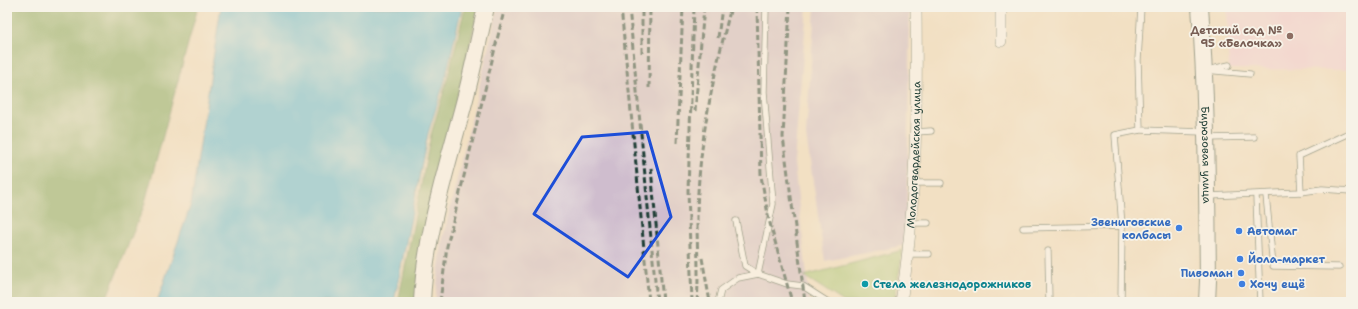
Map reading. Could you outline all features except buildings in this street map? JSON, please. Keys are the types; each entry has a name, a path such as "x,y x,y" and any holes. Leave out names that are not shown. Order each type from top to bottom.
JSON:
{"main road":[{"path":"422,302 433,231 486,7"},
{"name":"Бирюзовая улица","path":"1200,7 1205,70 1207,135 1207,302"}],"street":[{"name":"Молодогвардейская улица","path":"901,302 909,254 916,132 916,7"},
{"path":"1000,7 1000,41"}],"lane":[{"path":"758,274 773,204 764,92 766,7"},
{"path":"1140,130 1138,60 1141,7"},
{"path":"1205,70 1229,65"},
{"path":"1205,70 1250,74"},
{"path":"1121,302 1122,226 1115,135 1140,130 1254,137"},
{"path":"916,132 931,131"},
{"path":"1301,192 1299,156 1351,132"},
{"path":"913,183 941,183"},
{"path":"1207,196 1256,196 1322,189 1351,191"},
{"path":"1266,195 1273,266 1339,267"},
{"path":"1256,196 1260,302"},
{"path":"736,221 745,266 758,274 787,284 803,286 828,302"},
{"path":"911,224 928,223"},
{"path":"1023,228 1122,226"},
{"path":"1048,251 1049,302"},
{"path":"909,254 929,254"},
{"path":"718,302 721,290 738,278 758,274"}],"highlighted area":[{"path":"647,132 671,217 628,277 534,214 582,137"}],"shaded area":[{"path":"498,7 807,7 794,163 810,302 435,302 442,242"},
{"path":"815,7 910,7 906,245 825,261 806,135"},
{"name":"Детский сад № 95 «Белочка»","path":"1227,7 1351,7 1351,70 1229,69"}],"green space":[{"path":"7,7 198,7 144,206 105,302 7,302"},
{"path":"465,7 479,7 424,235 415,302 398,302 431,134 447,80"},
{"path":"903,250 894,302 844,302 804,276"}],"water":[{"path":"221,7 462,7 445,80 428,134 394,302 157,302 191,204"}],"railway":[{"path":"440,302 447,246 505,7"},
{"path":"621,7 649,302"},
{"path":"629,7 657,302"},
{"path":"642,7 642,53"},
{"path":"649,88 650,7"},
{"path":"677,143 683,7"},
{"path":"692,302 688,191 694,7"},
{"path":"695,111 704,7"},
{"path":"718,38 722,7"},
{"path":"697,302 697,206 700,168 706,122 731,7"},
{"path":"757,7 761,176 769,220 792,302"},
{"path":"790,7 783,137 805,302"},
{"path":"651,168 663,302"},
{"path":"702,258 710,302"}],"place":[{"name":"Детский сад № 95 «Белочка»","path":"1290,36"},
{"name":"Звениговские колбасы","path":"1179,228"},
{"name":"Автомаг","path":"1239,231"},
{"name":"Йола-маркет","path":"1240,259"},
{"name":"Пивоман","path":"1241,273"},
{"name":"Стела железнодорожников","path":"865,284"},
{"name":"Хочу ещё","path":"1242,284"}]}
